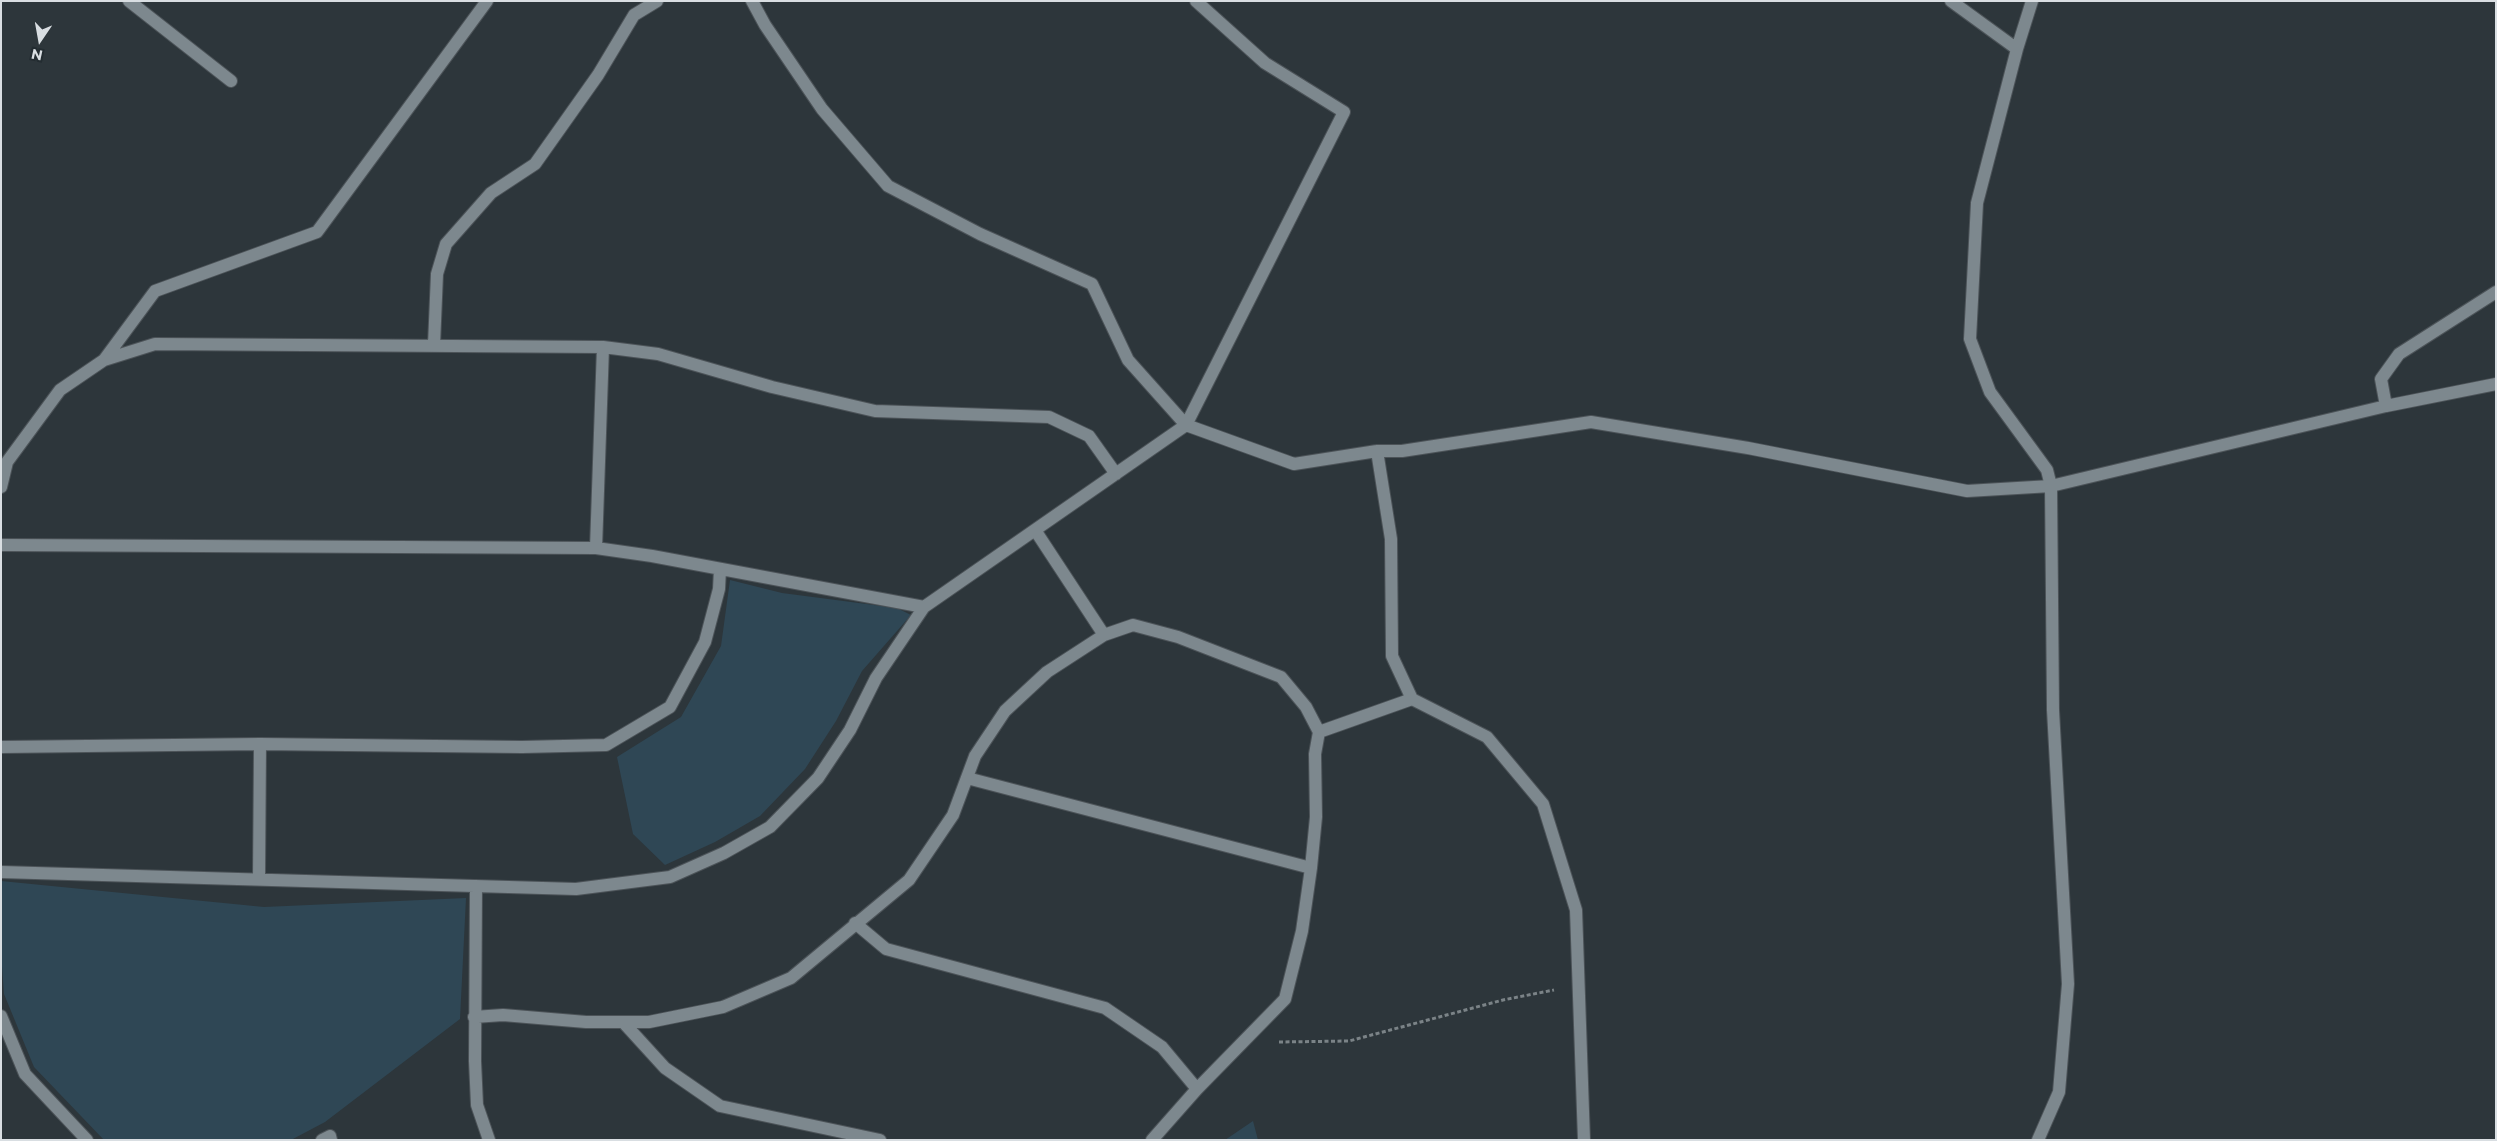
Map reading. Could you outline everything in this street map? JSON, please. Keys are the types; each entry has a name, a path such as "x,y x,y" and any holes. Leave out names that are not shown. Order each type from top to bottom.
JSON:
{"street":[{"path":"129,1 231,82"},
{"path":"104,360 155,291 317,232 487,1"},
{"path":"434,345 438,274 446,244 491,193 535,164 598,75 634,15 657,1"},
{"path":"752,1 765,25 822,109 888,186 980,234 1092,284 1128,360 1186,425 1294,464 1377,451 1402,451 1591,422 1748,448 1967,491 2051,486 2386,406 2496,384"},
{"path":"1,872 576,889 670,877 724,853 770,827 818,778 850,730 876,678 924,607 1186,425 1344,112 1266,63 1196,1"},
{"path":"1951,1 2016,49"},
{"path":"2032,1 2016,49 1976,204 1970,339 1990,392 2047,470 2051,486 2054,710 2068,984 2059,1092 2038,1140"},
{"path":"2386,406 2381,379 2399,354 2496,292"},
{"path":"1,487 7,462 60,390 104,360 155,344 604,347 658,354 772,387 875,411 1049,418 1089,436 1116,474"},
{"path":"596,548 604,347"},
{"path":"1377,451 1391,539 1392,656 1412,699 1487,738 1543,804 1576,910 1584,1140"},
{"path":"1035,530 1104,635"},
{"path":"1,545 596,548 924,607"},
{"path":"1,747 260,744 522,747 606,745 670,707 705,642 719,589 720,569"},
{"path":"474,1017 503,1015 586,1022 649,1022 723,1007 791,978 909,880 953,815 975,756 1006,711 1047,672 1104,635 1133,625 1178,637 1281,677 1306,707 1319,732 1315,754 1316,817 1311,868 1302,931 1285,999 1197,1089 1152,1140"},
{"path":"1319,732 1412,699"},
{"path":"259,880 260,744"},
{"path":"966,778 1311,868"},
{"path":"476,886 474,1017 477,1105 489,1140"},
{"path":"855,924 886,949 1105,1008 1162,1047 1197,1089"},
{"path":"1,1016 25,1074 87,1140"},
{"path":"624,1022 666,1068 720,1106 880,1140"},
{"path":"322,1140 330,1136 331,1140"}],"path":[{"path":"1242,1042 1349,1041 1503,1000 1579,985"}],"shaded area":[{"path":"730,580 782,593 897,608 911,615 862,671 836,721 805,769 760,816 715,842 665,865 633,834 617,757 681,717 721,646"},
{"path":"1,881 264,907 466,898 460,1019 325,1122 291,1140 104,1140 34,1067 4,994 1,953"},
{"path":"1253,1121 1258,1140 1225,1140"}]}
